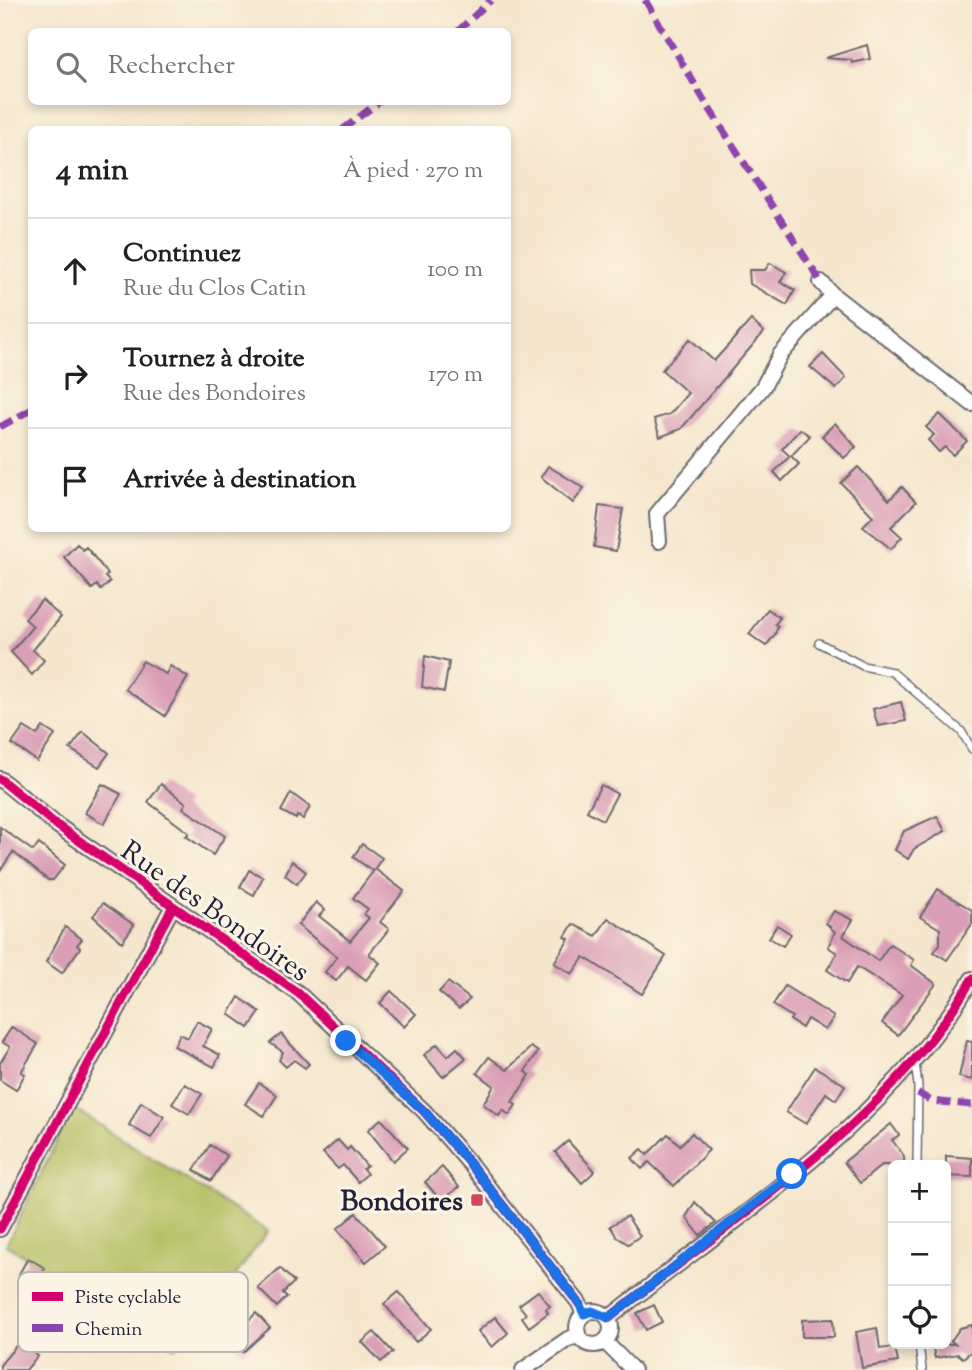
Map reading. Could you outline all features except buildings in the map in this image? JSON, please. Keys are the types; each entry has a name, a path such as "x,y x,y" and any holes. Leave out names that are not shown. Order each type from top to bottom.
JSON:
{"street":[{"path":"821,282 833,295 972,404"},
{"path":"659,541 657,514 763,387 780,355 833,295"},
{"name":"Rue des Bondoires","path":"0,779 58,826 172,908 298,993 424,1111 477,1172 579,1303 584,1314"},
{"path":"0,1229 172,908"},
{"path":"609,1318 876,1104 915,1063 953,1012 972,979"},
{"path":"592,1311 609,1318 611,1329 605,1342 595,1346 585,1344 578,1336 577,1326 584,1314 592,1311"},
{"path":"523,1370 568,1339 578,1336"},
{"path":"605,1342 633,1370"}],"lane":[{"path":"819,643 863,666 892,672 961,731 972,749"},
{"path":"915,1063 918,1085 917,1160"},
{"path":"920,1349 922,1370"}],"green space":[{"path":"73,1108 268,1231 238,1272 50,1272 6,1245"}],"marked path":[{"path":"461,28 491,0"},
{"path":"645,0 707,105 821,282"},
{"path":"347,126 375,105"},
{"path":"0,427 28,411"},
{"path":"918,1093 931,1101 972,1105"}],"cycle path":[{"path":"0,779 58,826 298,993 424,1111 471,1165 579,1303"},
{"path":"0,1229 172,908"},
{"path":"609,1318 758,1204 854,1123 898,1079 938,1031 972,979"}],"place":[{"name":"Bondoires","path":"477,1200"}],"route":[{"path":"346,1041 378,1066 424,1111 471,1165 579,1303 584,1314 592,1311 609,1318 792,1174"}]}
